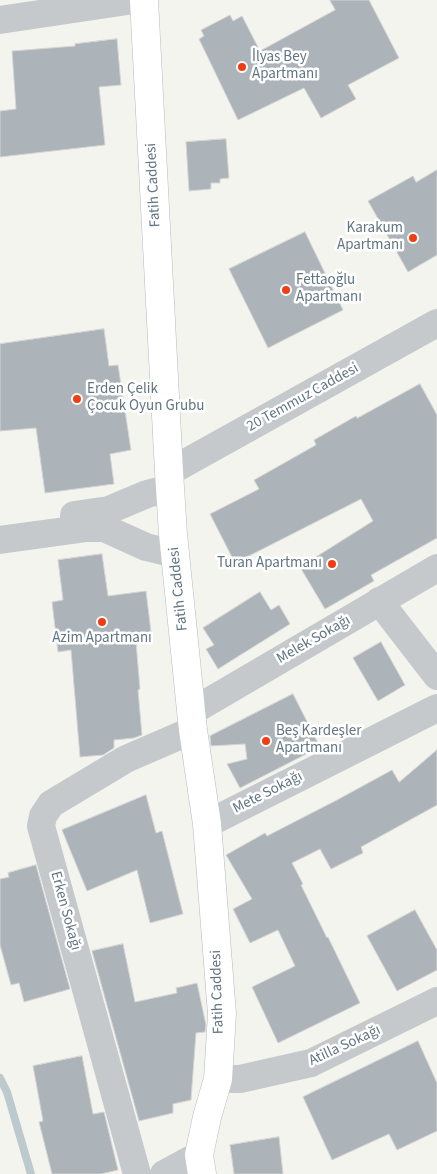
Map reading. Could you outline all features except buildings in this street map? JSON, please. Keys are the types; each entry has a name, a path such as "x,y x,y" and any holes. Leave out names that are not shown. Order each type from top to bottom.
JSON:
{"main road":[{"name":"Fatih Caddesi","path":"144,0 175,554 192,721 207,824 222,1014 218,1079 207,1117 200,1164"}],"street":[{"path":"0,20 134,0"},
{"name":"20 Temmuz Caddesi","path":"0,524 109,510 147,494 437,323"},
{"path":"0,540 87,528 104,528 146,547 175,554"},
{"name":"Melek Sokağı","path":"192,721 379,601 437,568"},
{"path":"379,601 437,676"},
{"name":"Mete Sokağı","path":"207,824 437,708"},
{"name":"Erken Sokağı","path":"137,1174 41,826 51,804 192,721"},
{"name":"Atilla Sokağı","path":"218,1079 240,1079 311,1064 437,1001"},
{"path":"164,1174 200,1164"}],"waterway":[{"path":"0,1078 7,1092 31,1174"}],"place":[{"name":"İlyas Bey Apartmanı","path":"242,67"},
{"name":"Karakum Apartmanı","path":"413,238"},
{"name":"Fettaoğlu Apartmanı","path":"286,290"},
{"name":"Erden Çelik Çocuk Oyun Grubu","path":"77,399"},
{"name":"Turan Apartmanı","path":"332,564"},
{"name":"Azim Apartmanı","path":"102,622"},
{"name":"Beş Kardeşler Apartmanı","path":"266,741"}]}
